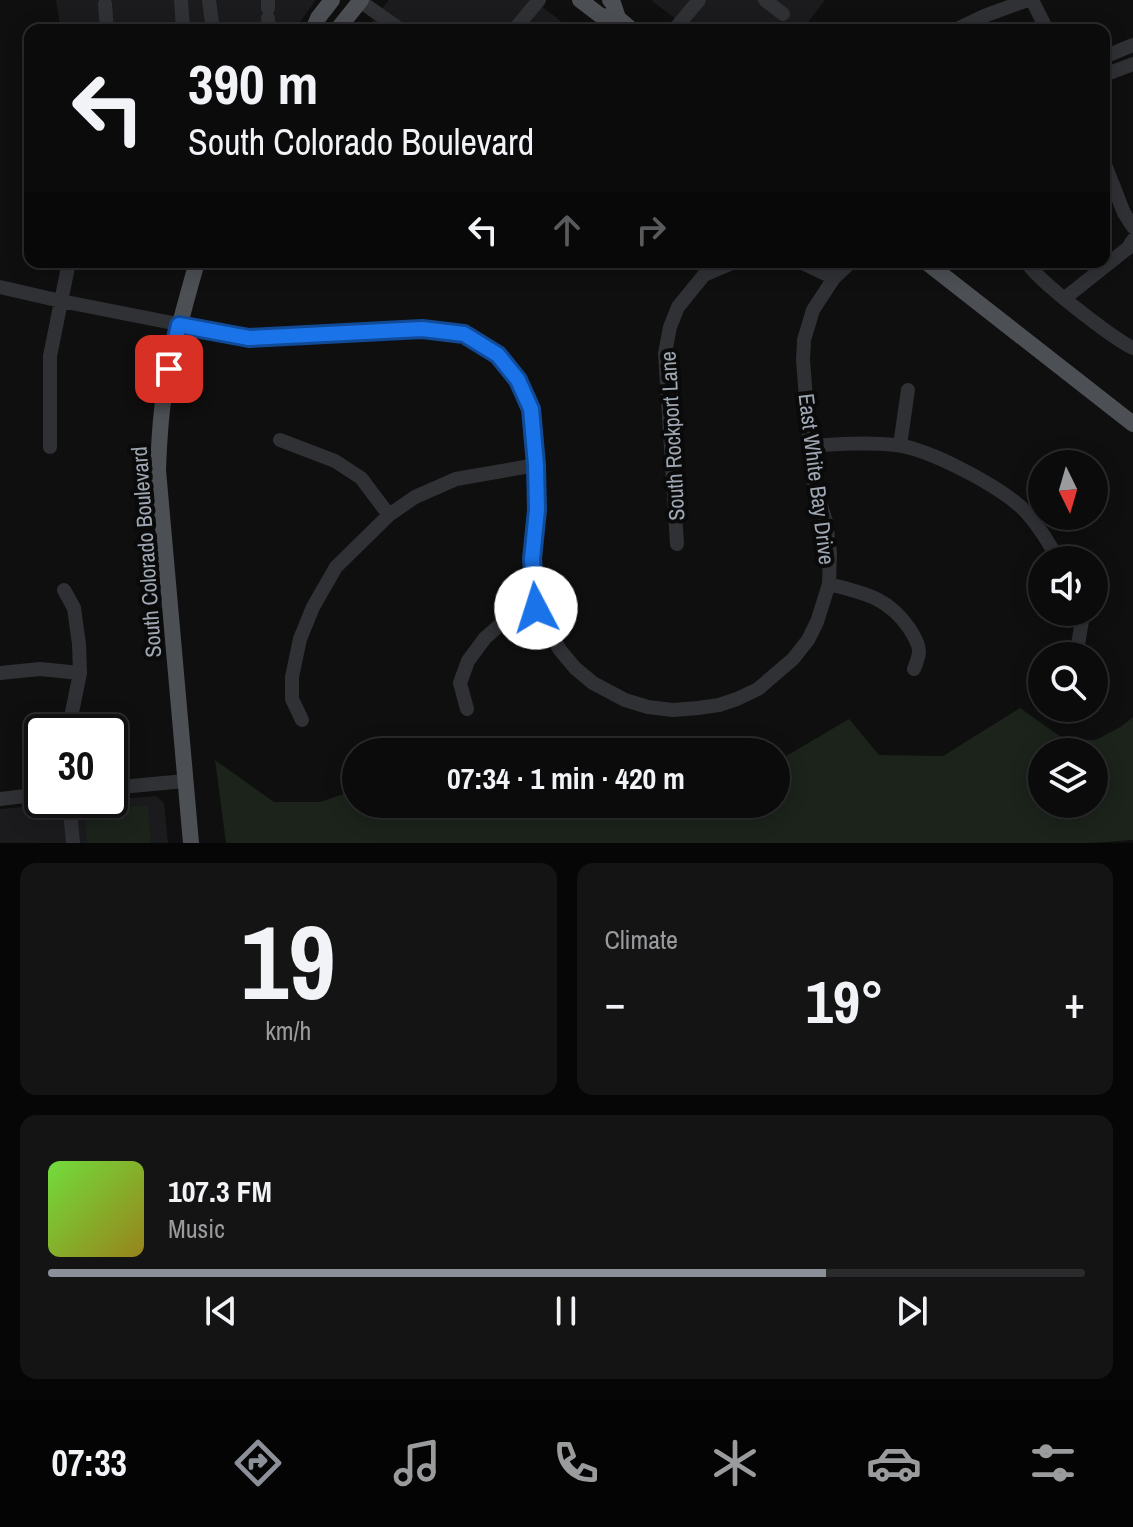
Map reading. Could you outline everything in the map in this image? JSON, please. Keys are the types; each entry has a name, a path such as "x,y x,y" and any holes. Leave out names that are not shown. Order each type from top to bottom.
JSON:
{"main road":[{"path":"580,0 601,16 618,18"},
{"path":"610,0 618,18 625,24"},
{"path":"342,24 360,1"},
{"path":"316,24 325,2"},
{"name":"South Colorado Boulevard","path":"191,843 158,470 165,392 195,268"},
{"path":"934,268 1133,424"}],"street":[{"path":"181,0 183,24"},
{"path":"209,0 212,24"},
{"path":"519,24 539,0"},
{"path":"765,0 783,14"},
{"path":"967,24 1030,0 1044,24"},
{"path":"360,1 393,24"},
{"path":"679,24 696,1"},
{"path":"105,4 107,24"},
{"path":"1110,55 1133,45"},
{"path":"1110,73 1133,64"},
{"path":"1110,177 1133,227"},
{"path":"1110,262 1133,240"},
{"path":"50,447 50,356 68,268"},
{"name":"South Rockport Lane","path":"677,544 665,353 678,307 704,275 720,268"},
{"path":"813,268 834,278"},
{"name":"East White Bay Drive","path":"0,287 249,338 422,329 464,334 498,355 518,380 531,409 536,465 537,510 532,559 536,608 560,650 593,683 625,700 673,710 737,699 758,689 784,668 808,640 817,622 829,584 829,538 812,475 804,340 813,310 834,278 845,268"},
{"path":"1030,268 1114,337 1133,348"},
{"path":"1065,298 1103,268"},
{"path":"900,445 908,390"},
{"path":"280,440 335,461 361,478 389,515"},
{"path":"809,446 860,443 900,445 949,462 990,485 1026,512 1049,546"},
{"path":"302,720 292,699 292,677 300,639 313,607 336,567 389,515 415,497 456,479 536,465"},
{"path":"829,584 862,592 898,612 912,632 919,651 914,669"},
{"path":"64,590 74,608 79,644 80,673 72,714"},
{"path":"467,709 460,683 468,661 485,638 501,624 536,608"},
{"path":"0,673 40,669 80,673"},
{"path":"128,786 185,781"},
{"path":"0,799 24,796"},
{"path":"71,818 73,843"}],"shaded area":[{"path":"56,0 316,0 298,24 60,24"},
{"path":"389,0 534,0 564,24 370,24"},
{"path":"651,0 825,0 807,24 682,24"},
{"path":"1020,708 1028,714 1028,722 1040,722 1063,738 1028,738 1028,818 1108,818 1108,738 1100,738 1133,717 1133,840 1092,843 226,843 215,760 274,802 320,802 342,795 342,818 790,818 790,754 849,719 879,755 943,756"},
{"path":"156,796 164,803 168,843 0,843 0,809 24,807 24,818 128,818 128,798"},
{"path":"148,805 151,843 87,843 85,818 128,818 128,807"}],"route":[{"path":"169,369 179,325 249,338 422,329 464,334 498,355 518,380 531,409 536,465 537,510 532,559 536,608"}]}
